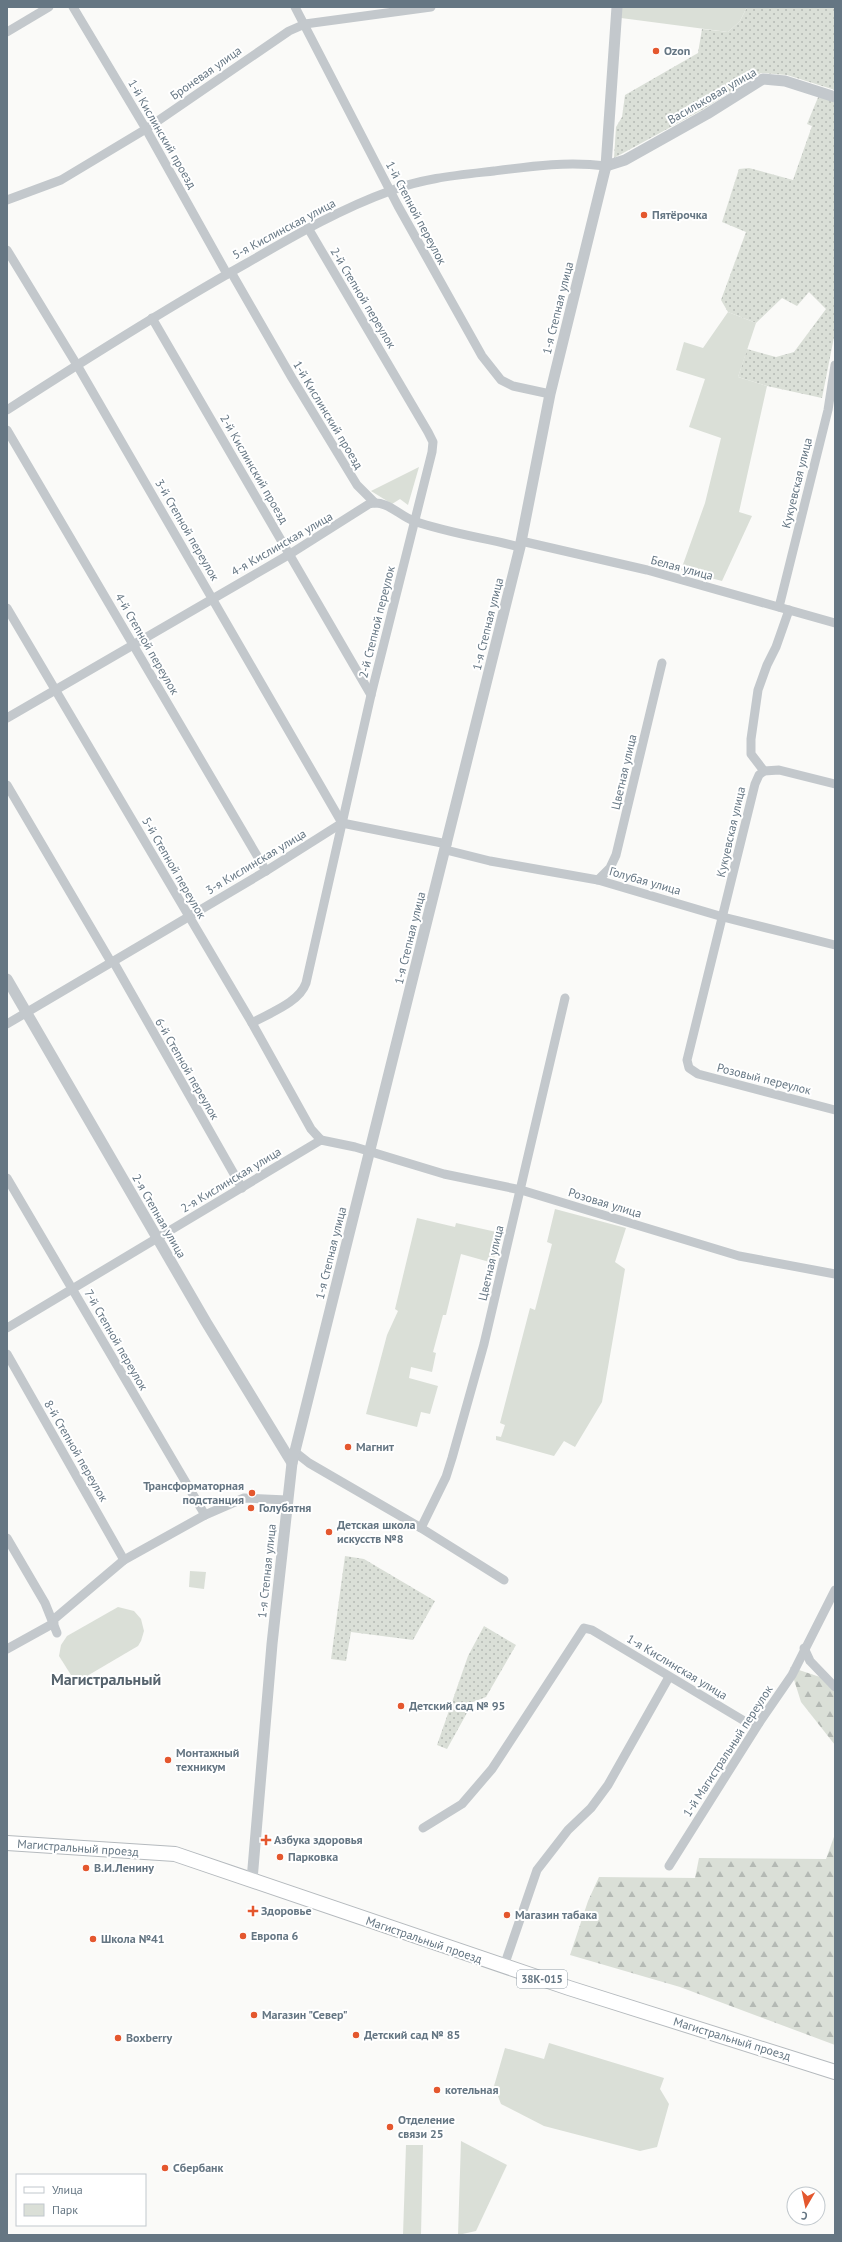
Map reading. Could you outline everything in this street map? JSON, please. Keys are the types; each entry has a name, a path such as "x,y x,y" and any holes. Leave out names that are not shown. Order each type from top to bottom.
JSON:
{"main road":[{"name":"Магистральный проезд","path":"7,1843 175,1854 504,1966 835,2072"}],"street":[{"path":"7,32 49,7"},
{"name":"1-й Кислинский проезд","path":"73,7 146,129 229,273 357,485 375,503"},
{"name":"1-й Степной переулок","path":"295,7 390,190 449,299 493,371 502,380 513,386 550,394"},
{"name":"Броневая улица","path":"7,200 61,180 146,129 289,31 305,24 431,7"},
{"name":"1-я Степная улица","path":"252,1880 287,1500 294,1458 520,544 550,394 590,238 606,166 617,7"},
{"name":"Васильковая улица","path":"606,166 625,160 707,114 763,79 785,81 835,97"},
{"name":"5-я Кислинская улица","path":"7,410 77,364 229,273 308,228 390,190 455,175 556,163 581,163 606,166"},
{"name":"2-й Степной переулок","path":"252,1023 297,997 303,991 371,695 432,452 433,442 308,228"},
{"name":"3-й Степной переулок","path":"7,250 77,364 342,823"},
{"name":"2-й Кислинский проезд","path":"152,318 371,695"},
{"name":"Кукуевская улица","path":"778,607 828,410 835,365"},
{"name":"4-й Степной переулок","path":"7,430 266,871"},
{"path":"375,503 386,505 414,522 520,544"},
{"name":"4-я Кислинская улица","path":"7,718 56,691 133,644 290,554 375,503"},
{"name":"Белая улица","path":"520,544 647,570 835,622"},
{"name":"5-й Степной переулок","path":"7,608 252,1023 311,1129 321,1140"},
{"path":"789,610 776,647 767,665 758,690 752,732 751,754 764,771 779,770 835,784"},
{"name":"Цветная улица","path":"598,880 610,868 616,854 662,663"},
{"name":"Кукуевская улица","path":"689,1068 687,1060 755,784 759,775 764,771"},
{"name":"6-й Степной переулок","path":"7,785 112,962 242,1188"},
{"path":"342,823 446,847"},
{"name":"3-я Кислинская улица","path":"7,1024 266,871 342,823"},
{"name":"Голубая улица","path":"446,847 490,861 598,880 723,916 835,945"},
{"name":"2-я Степная улица","path":"7,979 256,1407 294,1458"},
{"name":"Цветная улица","path":"421,1528 446,1476 484,1344 565,998"},
{"name":"Розовый переулок","path":"689,1068 698,1074 835,1110"},
{"path":"321,1140 370,1152"},
{"name":"2-я Кислинская улица","path":"7,1328 158,1239 321,1140"},
{"name":"Розовая улица","path":"370,1152 444,1174 521,1190 739,1256 835,1274"},
{"name":"7-й Степной переулок","path":"7,1178 205,1515"},
{"name":"8-й Степной переулок","path":"7,1354 124,1560"},
{"path":"294,1458 309,1463 421,1528 504,1580"},
{"path":"7,1649 54,1622 124,1560 205,1515 244,1498 287,1500"},
{"path":"7,1538 54,1622 57,1633"},
{"name":"1-й Магистральный переулок","path":"669,1866 759,1723 792,1675 804,1648 835,1590"},
{"name":"1-я Кислинская улица","path":"423,1828 462,1804 492,1769 584,1628 592,1630 746,1722 759,1723"},
{"path":"804,1648 810,1662 835,1687"},
{"path":"504,1966 537,1870 568,1830 591,1808 608,1785 669,1677"}],"green space":[{"path":"622,7 747,7 740,21 728,32 621,18"},
{"path":"747,7 835,7 835,90 787,75 761,73 702,110 614,158 616,127 622,117 625,95 698,53 702,29 728,32 740,21"},
{"path":"819,95 835,100 835,332 822,398 767,386 738,377 747,349 776,357 794,352 826,309 809,292 797,306 782,298 756,323 728,312 721,300 746,232 722,222 739,169 749,168 793,180 812,126 807,124"},
{"path":"728,312 756,323 738,377 767,386 739,512 752,516 722,581 681,570 705,503 721,438 689,427 705,379 676,370 684,342 703,348"},
{"path":"419,467 408,505 400,499 392,504 371,491"},
{"path":"555,1209 626,1228 615,1262 625,1269 602,1402 575,1447 564,1441 554,1456 496,1440 496,1436 501,1437 505,1425 500,1423 530,1308 535,1310 552,1244 547,1242"},
{"path":"417,1218 455,1227 456,1223 501,1233 493,1263 461,1254 446,1315 443,1315 433,1352 436,1353 432,1372 411,1367 409,1378 438,1386 430,1414 421,1412 417,1427 366,1414 387,1335 398,1311 395,1309"},
{"path":"345,1556 364,1559 435,1601 413,1640 351,1632 346,1661 331,1659"},
{"path":"190,1571 206,1572 204,1589 189,1587"},
{"path":"118,1607 134,1611 141,1619 144,1631 138,1646 87,1676 78,1678 71,1675 59,1656 61,1645 67,1636"},
{"path":"484,1626 516,1645 486,1697 473,1702 447,1749 437,1745 468,1656"},
{"path":"790,1667 823,1678 835,1689 835,1745 801,1702"},
{"path":"835,1834 835,2045 680,1987 570,1955 588,1901 599,1877 695,1878 699,1858 826,1859"},
{"path":"549,2043 664,2078 660,2089 669,2104 657,2147 640,2151 544,2126 501,2104 494,2086 505,2048 544,2059"},
{"path":"461,2141 507,2165 476,2231 458,2235"},
{"path":"406,2145 423,2145 421,2235 403,2235"}],"place":[{"name":"Ozon","path":"656,51"},
{"name":"Пятёрочка","path":"644,215"},
{"name":"Магнит","path":"348,1447"},
{"name":"Трансформаторная подстанция","path":"252,1493"},
{"name":"Голубятня","path":"251,1508"},
{"name":"Детская школа искусств №8","path":"329,1532"},
{"name":"Детский сад № 95","path":"401,1706"},
{"name":"Монтажный техникум","path":"168,1760"},
{"name":"Азбука здоровья","path":"266,1840"},
{"name":"Парковка","path":"280,1857"},
{"name":"В.И.Ленину","path":"86,1868"},
{"name":"Здоровье","path":"253,1911"},
{"name":"Магазин табака","path":"507,1915"},
{"name":"Европа 6","path":"243,1936"},
{"name":"Школа №41","path":"93,1939"},
{"name":"Магазин \"Север\"","path":"254,2015"},
{"name":"Детский сад № 85","path":"356,2035"},
{"name":"Boxberry","path":"118,2038"},
{"name":"котельная","path":"437,2090"},
{"name":"Отделение связи 25","path":"390,2127"},
{"name":"Сбербанк","path":"165,2168"}],"district":[{"name":"Магистральный","path":"106,1679"}]}
